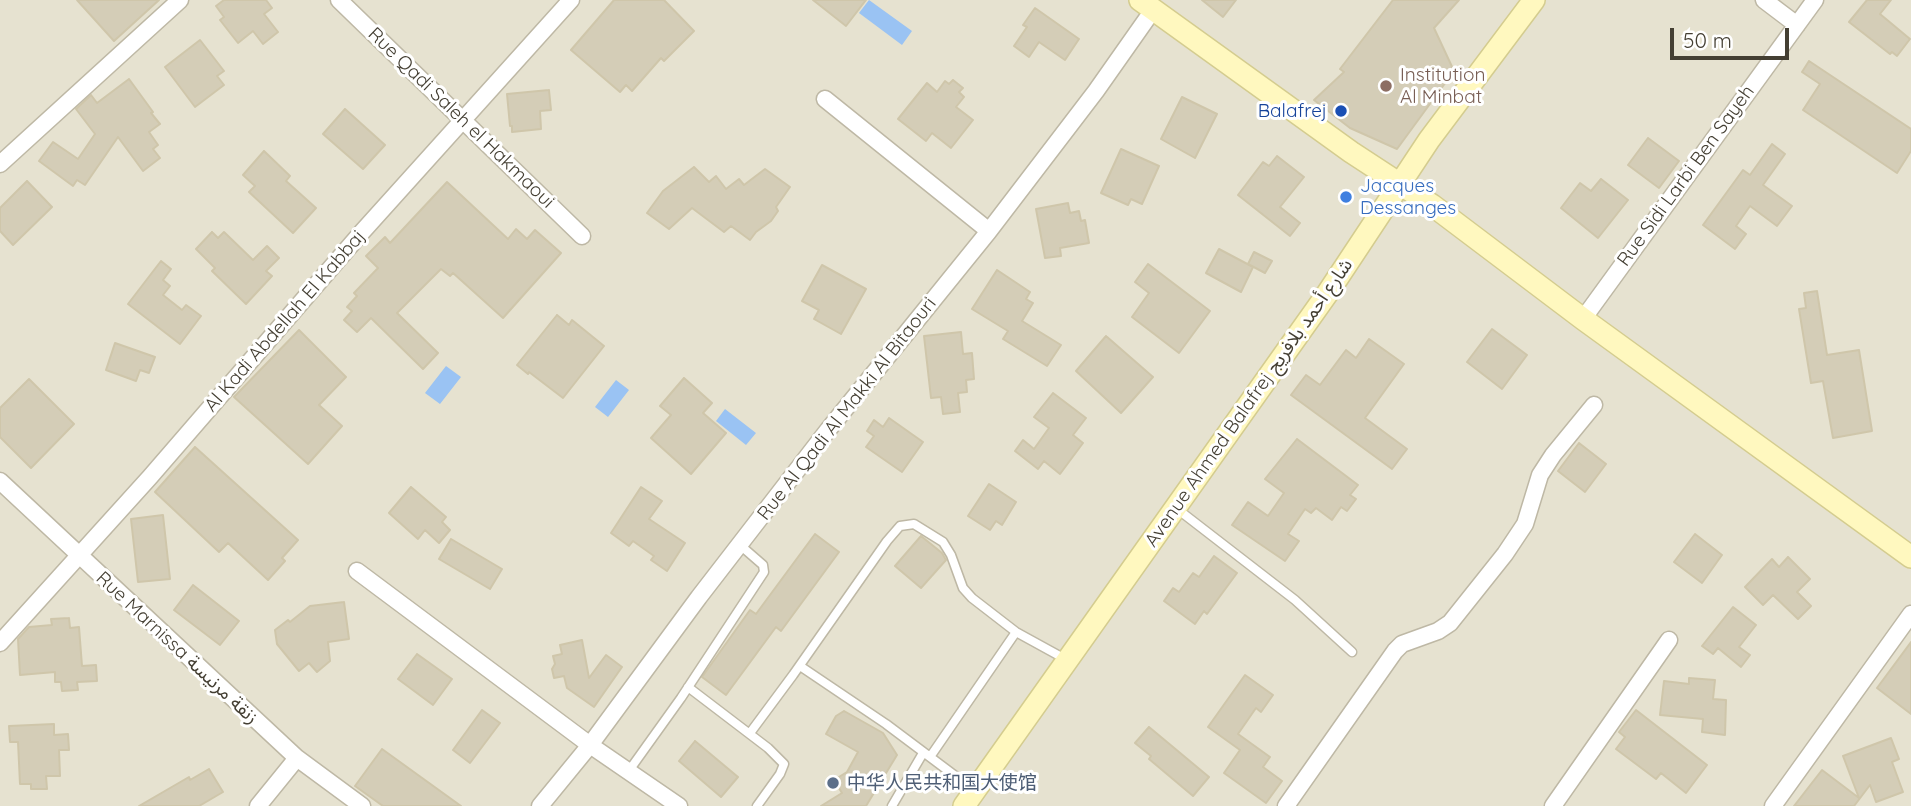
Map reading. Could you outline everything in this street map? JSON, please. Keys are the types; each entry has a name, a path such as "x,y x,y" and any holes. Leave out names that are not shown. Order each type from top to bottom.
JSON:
{"main road":[{"name":"Avenue Ahmed Balafrej شارع أحمد بلافريج","path":"969,798 1327,294 1399,184 1534,0"},
{"path":"1146,5 1351,152 1432,205 1911,557"}],"street":[{"path":"0,164 180,0"},
{"name":"Rue Qadi Saleh el Hakmaoui","path":"339,0 582,236"},
{"name":"Al Kadi Abdellah El Kabbaj","path":"0,643 462,119 571,0"},
{"path":"1764,0 1797,25"},
{"name":"Rue Sidi Larbi Ben Sayeh","path":"1583,318 1815,0"},
{"name":"Rue Al Qadi Al Makki Al Bitaouri","path":"540,806 590,745 884,359 989,231 1096,91 1146,5"},
{"path":"825,99 989,231"},
{"path":"1286,806 1395,651 1402,644 1438,631 1450,623 1505,554 1525,524 1540,475 1594,405"},
{"name":"Rue Marnissa زنقة مرنيسة","path":"0,481 297,758 362,806"},
{"path":"357,571 590,745 679,806"},
{"path":"1773,806 1911,614"},
{"path":"1553,806 1669,640"},
{"path":"258,806 297,758"}],"lane":[{"path":"1176,508 1295,600 1352,652"},
{"path":"750,733 900,526 914,524 943,542 951,555 963,588 972,598 1016,632 1067,660"},
{"path":"628,772 764,572 762,565 740,545"},
{"path":"892,806 1016,632"},
{"path":"800,666 927,755 969,798"},
{"path":"688,687 750,733 784,764 757,806"}],"shaded area":[{"path":"0,0 1911,0 1911,806 0,806"}],"water":[{"path":"869,0 912,31 902,45 859,13"},
{"path":"446,366 461,377 440,404 425,393"},
{"path":"616,380 629,390 608,417 595,407"},
{"path":"725,409 756,433 746,445 716,421"}],"building":[{"path":"77,0 159,0 114,41"},
{"path":"224,0 266,0 272,8 264,14 278,32 263,44 253,31 238,43 220,20 224,17 216,6"},
{"path":"614,0 664,0 694,31 664,61 661,58 632,91 626,85 620,92 571,50"},
{"path":"813,0 866,0 846,26"},
{"path":"1202,0 1236,0 1223,17"},
{"name":"Institution Al Minbat","path":"1393,0 1459,0 1434,28 1454,71 1397,149 1350,128 1314,100 1344,72 1340,69"},
{"path":"1867,0 1891,0 1880,14 1910,39 1897,56 1892,52 1890,54 1849,22"},
{"path":"1035,8 1079,39 1065,60 1039,42 1029,57 1014,46 1027,27 1023,25"},
{"path":"200,40 224,71 217,76 224,85 195,107 165,67"},
{"path":"1809,61 1911,129 1911,151 1897,173 1803,110 1820,84 1802,72"},
{"path":"129,79 160,124 149,132 158,145 153,149 160,158 143,171 118,137 85,185 77,180 73,186 39,161 53,142 78,159 95,134 76,109 91,95 97,103"},
{"path":"953,80 963,88 959,92 964,97 956,107 973,120 951,148 932,133 926,141 898,119 927,83 937,92 945,81 949,84"},
{"path":"549,90 551,110 540,111 541,129 512,132 507,94"},
{"path":"1182,97 1217,114 1195,158 1161,139"},
{"path":"345,109 385,145 363,169 323,134"},
{"path":"1648,138 1679,161 1659,188 1628,165"},
{"path":"1772,144 1785,154 1763,185 1792,206 1777,226 1750,206 1736,226 1746,234 1735,249 1703,225 1743,170 1750,175"},
{"path":"1121,149 1159,166 1142,204 1131,199 1128,205 1101,193"},
{"path":"264,151 290,176 286,181 316,208 293,233 249,192 255,186 243,175"},
{"path":"1277,156 1304,177 1280,207 1300,223 1290,236 1238,195 1263,162 1269,166"},
{"path":"694,167 709,182 716,176 726,189 739,179 744,185 765,169 790,187 776,207 778,211 771,221 750,240 731,226 724,232 692,208 669,229 647,213 663,191"},
{"path":"1601,179 1628,200 1598,238 1561,208 1580,183 1591,191"},
{"path":"27,181 52,207 13,245 0,231 0,208"},
{"path":"447,182 508,239 516,229 527,239 535,230 561,253 503,318 453,273 450,276 441,269 397,313 438,353 423,369 371,318 357,332 344,320 352,311 347,307 357,296 354,293 378,268 366,256 385,237 390,243"},
{"path":"1068,203 1070,213 1079,211 1081,221 1085,220 1089,243 1060,248 1061,256 1045,258 1036,209"},
{"path":"212,232 218,238 224,232 253,260 267,246 279,258 266,271 272,276 246,304 212,271 215,268 196,249"},
{"path":"1219,249 1253,267 1241,292 1206,273"},
{"path":"1254,252 1272,261 1265,273 1248,264"},
{"path":"161,261 171,269 163,280 170,286 163,295 182,310 186,305 201,316 180,344 128,304"},
{"path":"1148,264 1210,311 1179,353 1132,317 1149,293 1135,282"},
{"path":"822,265 866,289 841,334 814,319 819,310 802,301"},
{"path":"997,270 1030,292 1026,299 1033,303 1022,321 1061,345 1047,366 1003,339 1008,331 972,309"},
{"path":"1817,291 1827,355 1859,350 1872,431 1833,438 1823,381 1811,383 1799,309 1806,308 1804,293"},
{"path":"557,315 569,325 572,320 604,346 563,398 517,365"},
{"path":"1492,329 1527,355 1502,389 1467,362"},
{"path":"299,330 346,377 319,405 342,426 308,464 234,397"},
{"path":"961,332 963,354 972,353 974,379 966,380 967,392 958,393 960,412 943,414 941,397 931,398 924,336"},
{"path":"1106,336 1153,377 1121,413 1076,371"},
{"path":"1369,339 1404,364 1365,418 1407,449 1392,469 1291,395 1306,375 1320,385 1346,350 1356,358"},
{"path":"115,343 155,357 149,373 140,370 136,381 106,370"},
{"path":"684,378 712,403 703,413 726,433 691,474 651,438 671,415 660,406"},
{"path":"29,379 74,424 31,468 0,437 0,408"},
{"path":"1053,393 1086,418 1073,435 1083,443 1060,474 1044,461 1038,469 1015,451 1023,440 1034,449 1049,428 1034,417"},
{"path":"889,418 923,442 902,472 866,447 874,436 867,431 874,420 883,427"},
{"path":"1297,439 1358,485 1350,495 1356,499 1347,511 1341,507 1332,520 1316,508 1311,513 1305,509 1288,534 1299,541 1285,561 1232,525 1248,502 1268,516 1284,493 1265,479"},
{"path":"1579,443 1606,464 1585,492 1558,471"},
{"path":"195,447 298,540 282,558 285,561 268,580 228,543 219,552 155,492"},
{"path":"989,484 1016,502 1002,525 996,521 990,530 968,516"},
{"path":"411,487 446,517 442,522 450,530 439,543 425,530 418,539 389,513"},
{"path":"641,487 662,501 649,519 685,543 667,571 651,560 654,556 633,541 629,546 611,533"},
{"path":"163,515 170,579 138,582 131,519"},
{"path":"815,534 839,552 781,631 776,627 726,695 702,677 750,610 756,614"},
{"path":"1695,534 1722,555 1702,583 1674,562"},
{"path":"921,536 942,553 946,560 921,588 895,566"},
{"path":"451,539 502,569 490,589 439,559"},
{"path":"1214,556 1237,573 1207,614 1204,611 1195,624 1164,601 1173,588 1179,592 1193,573 1199,577"},
{"path":"1788,557 1810,579 1797,592 1811,606 1798,619 1773,595 1763,605 1745,587 1772,559 1779,567"},
{"path":"193,585 239,621 220,645 174,610"},
{"path":"344,602 349,639 328,642 330,661 317,672 309,663 299,671 277,644 275,630 310,606"},
{"path":"1733,607 1756,625 1739,647 1750,655 1741,667 1718,648 1713,654 1702,646"},
{"path":"69,618 70,628 79,627 82,666 96,665 97,681 77,682 78,690 62,691 61,682 55,682 55,672 20,675 18,639 29,627 52,625 51,619"},
{"path":"582,640 589,678 606,655 622,667 594,707 567,688 564,676 554,678 552,669 555,664 553,656 562,654 560,645"},
{"path":"1911,642 1911,714 1877,688"},
{"path":"417,654 452,679 433,705 398,679"},
{"path":"1245,675 1273,695 1261,712 1256,708 1238,734 1270,757 1263,767 1282,781 1266,803 1224,773 1240,750 1208,727"},
{"path":"1689,678 1715,680 1713,699 1726,700 1725,735 1702,732 1703,719 1660,715 1664,681 1689,684"},
{"path":"482,710 500,723 470,763 453,750"},
{"path":"1636,710 1707,765 1686,793 1661,773 1656,779 1616,749 1625,737 1619,732"},
{"path":"844,711 883,733 897,755 866,806 821,806 842,793 834,780 847,772 858,752 826,734 836,716"},
{"path":"54,724 54,735 68,734 69,750 59,750 60,776 46,776 47,789 31,789 31,784 20,784 18,742 10,742 9,726"},
{"path":"1149,727 1209,777 1193,796 1149,759 1151,756 1135,743"},
{"path":"1891,738 1899,759 1892,762 1903,792 1876,802 1870,785 1854,806 1794,806 1822,770 1859,798 1843,756"},
{"path":"695,741 738,777 721,797 679,761"},
{"path":"382,749 461,806 383,806 355,786"},
{"path":"209,769 223,792 199,806 139,806 189,777 190,780"}],"place":[{"name":"Institution Al Minbat","path":"1386,86"},
{"name":"Balafrej","path":"1341,111"},
{"name":"Jacques Dessanges","path":"1346,197"},
{"name":"中华人民共和国大使馆","path":"833,783"}]}
